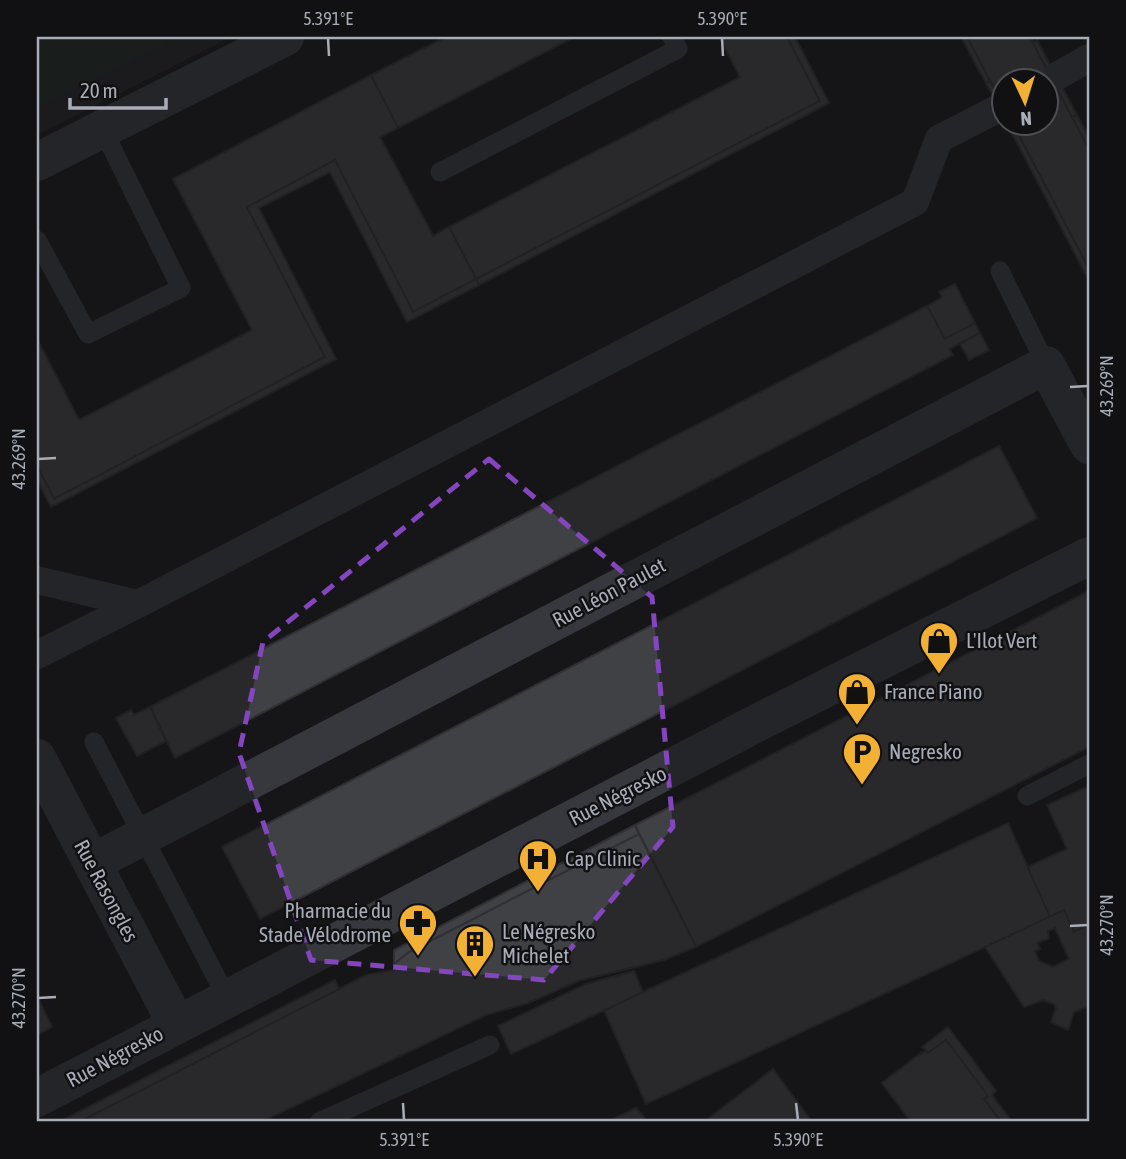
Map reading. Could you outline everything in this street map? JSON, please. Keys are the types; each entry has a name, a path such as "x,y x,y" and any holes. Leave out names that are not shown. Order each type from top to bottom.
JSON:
{"street":[{"path":"37,162 285,37"},
{"path":"1060,74 1089,58"},
{"path":"37,655 915,202 939,139 990,113"},
{"path":"1046,365 1089,445"},
{"name":"Rue Léon Paulet","path":"92,863 1046,365"},
{"name":"Rue Négresko","path":"37,1098 759,722 1089,556"},
{"path":"37,580 138,604"},
{"name":"Rue Rasongles","path":"37,758 177,1025"}],"lane":[{"path":"440,173 678,49 672,37"},
{"path":"37,240 88,334 181,288 103,130"},
{"path":"1000,271 1046,365"},
{"path":"94,741 227,998"},
{"path":"1027,796 1089,764"},
{"path":"319,1122 490,1045"}],"highlighted area":[{"path":"489,459 652,597 673,827 544,980 311,960 239,753 263,642"}],"shaded area":[{"path":"37,37 231,37 37,135"},
{"path":"37,37 162,37 166,44 37,107"}],"building":[{"path":"446,37 574,37 398,128 371,75"},
{"path":"719,37 787,37 820,101 476,279 449,227 740,77"},
{"path":"787,37 795,37 829,103 479,285 476,279 820,101"},
{"path":"961,37 967,37 990,81 986,83"},
{"path":"967,37 1030,37 1046,66 990,66 990,80"},
{"path":"1037,40 1051,66 1045,66 1033,43"},
{"path":"371,75 398,128 380,137 433,236 449,227 476,279 413,312 335,160 247,207 325,357 54,499 37,466 37,339 79,420 252,330 173,179"},
{"path":"1060,83 1077,115 1072,117 1060,94"},
{"path":"1060,93 1089,149 1089,269 1019,136 1060,136"},
{"path":"1077,115 1089,138 1089,149 1072,117"},
{"path":"1014,136 1019,136 1089,269 1089,281"},
{"path":"335,160 413,312 476,279 479,285 407,322 330,172 259,208 336,359 51,507 37,480 37,466 54,499 325,357 247,207"},
{"path":"955,284 975,323 945,339 927,306 942,297 939,292"},
{"path":"927,306 945,339 975,323 980,333 949,349 953,355 175,758 150,707"},
{"path":"980,333 989,350 969,360 960,344"},
{"path":"999,446 1037,518 260,919 222,847"},
{"name":"Negresko","path":"1089,591 1089,747 696,947 635,825"},
{"path":"150,707 166,741 137,756 116,718 131,710 134,715"},
{"path":"1089,786 1089,925 1074,932 1064,910 1050,917 1027,867 1067,849 1047,805"},
{"path":"1008,823 1050,917 646,1104 604,1010"},
{"path":"635,825 639,834 409,952 394,964 394,950"},
{"name":"Le Négresko Michelet","path":"639,834 696,947 664,960 578,981 528,1003 486,1015 261,1122 79,1122 366,975 394,970 394,964 409,952"},
{"path":"1064,910 1074,932 1089,925 1089,1006 1074,1012 1068,1030 1051,1022 1056,1008 1054,1004 1043,1000 1024,1007 985,947","holes":["1055,928 1069,959 1053,967 1039,961 1035,951 1040,949 1037,943 1049,938 1048,931"]},
{"path":"634,971 643,992 511,1054 498,1026 586,984"},
{"path":"335,980 339,989 79,1122 59,1122"},
{"path":"37,996 52,1027 37,1035"},
{"path":"948,1027 996,1091 992,1095 1012,1122 1001,1122 984,1099 988,1096 946,1040 928,1053 922,1047"},
{"path":"946,1040 988,1096 984,1099 1001,1122 911,1122 882,1083 921,1053 928,1053"},
{"path":"773,1069 812,1122 704,1122"},
{"path":"636,1108 648,1122 616,1122 613,1119"}],"place":[{"name":"L'Ilot Vert","path":"939,675"},
{"name":"France Piano","path":"857,726"},
{"name":"Negresko","path":"862,786"},
{"name":"Cap Clinic","path":"538,893"},
{"name":"Pharmacie du Stade Vélodrome","path":"418,957"},
{"name":"Le Négresko Michelet","path":"475,978"}]}
